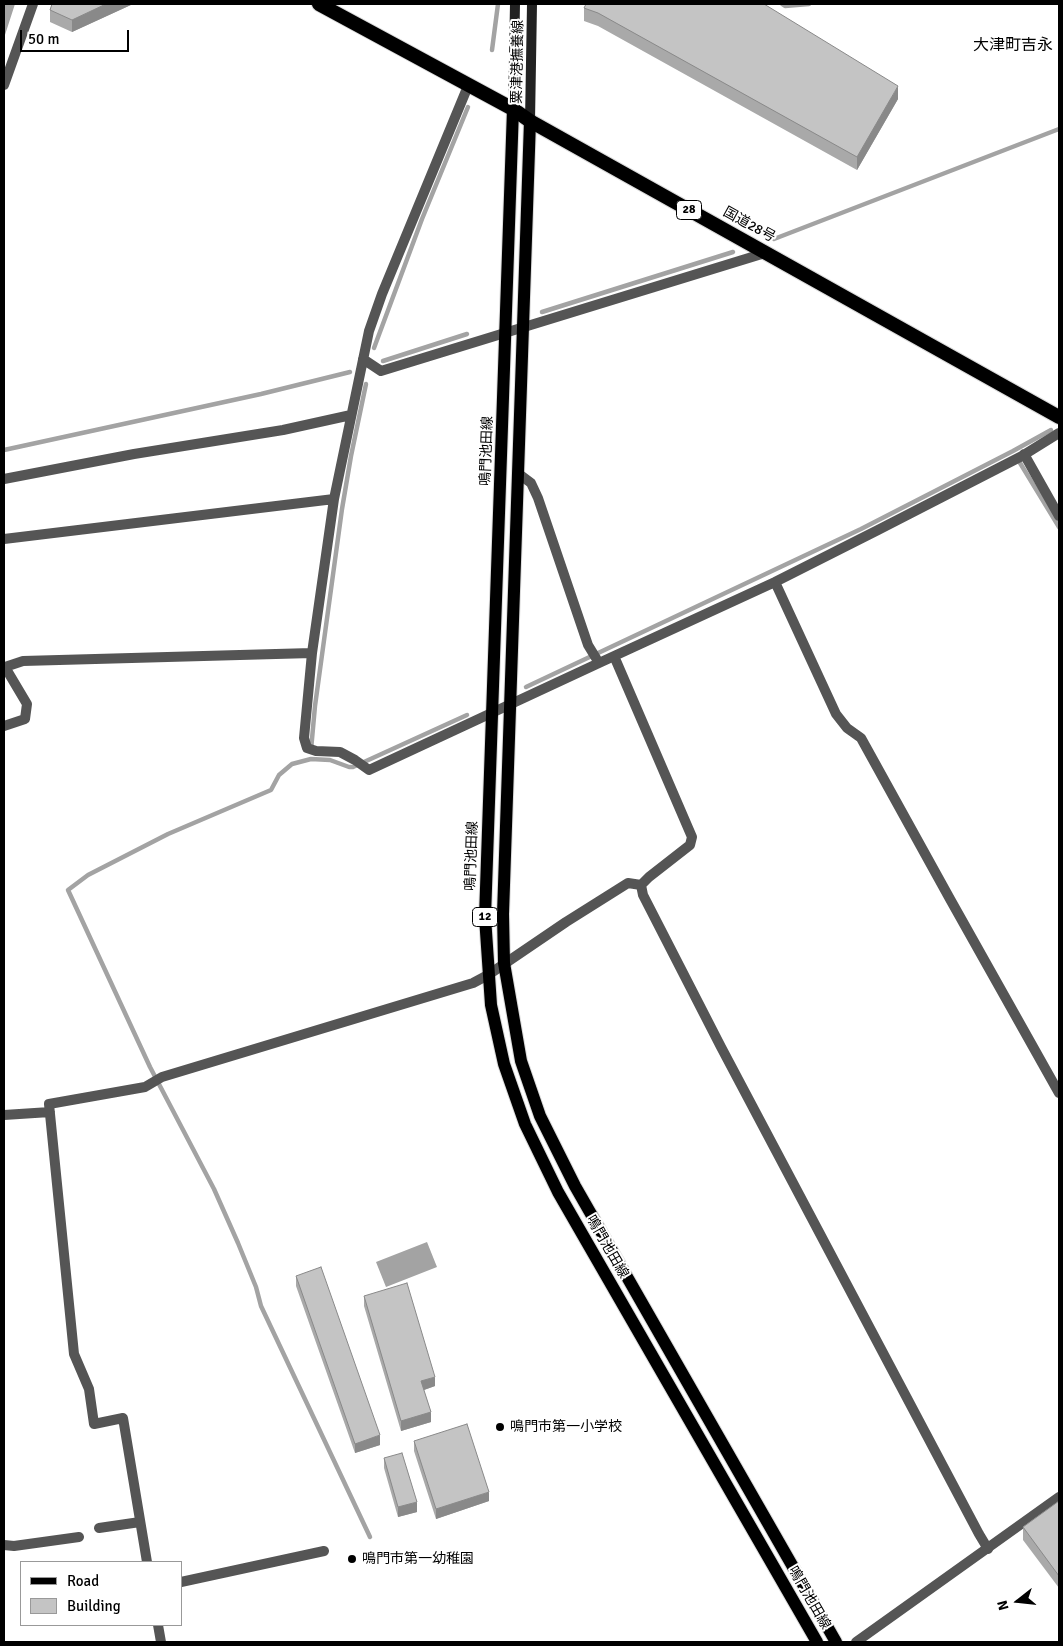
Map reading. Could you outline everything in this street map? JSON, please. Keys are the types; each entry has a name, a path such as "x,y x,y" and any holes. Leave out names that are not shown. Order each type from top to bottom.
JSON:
{"highway":[{"name":"国道28号","path":"319,4 513,109 530,121 1059,416"}],"main road":[{"name":"粟津港撫養線","path":"513,109 514,4"},
{"name":"粟津港撫養線","path":"530,121 532,4"},
{"name":"鳴門池田線","path":"513,109 485,917 491,1005 504,1064 525,1124 558,1192 818,1642"},
{"name":"鳴門池田線","path":"530,121 502,914 504,963 521,1061 540,1116 574,1186 836,1642"}],"street":[{"path":"4,86 33,4"},
{"path":"468,86 382,294 363,359 334,499 312,653 304,738 307,748 316,751 340,752 369,770 598,661 614,656 775,582 1012,461 1059,433"},
{"path":"363,359 381,371 765,253"},
{"path":"4,479 134,454 283,430 351,415"},
{"path":"1023,455 1059,516"},
{"path":"519,474 531,483 538,498 588,646 598,661"},
{"path":"4,539 334,499"},
{"path":"775,582 836,714 847,728 861,738 1059,1092"},
{"path":"4,726 25,719 27,704 4,666 23,661 312,653"},
{"path":"614,656 692,837 690,845 649,877 641,886"},
{"path":"147,1561 123,1418 94,1424 89,1389 74,1354 49,1104 145,1088 162,1077 472,983 488,975 628,883 641,886"},
{"path":"641,886 643,895 726,1055 988,1549"},
{"path":"4,1115 50,1112"},
{"path":"856,1642 1059,1497"},
{"path":"99,1528 140,1522"},
{"path":"4,1544 14,1546 79,1537"},
{"path":"182,1582 324,1551"},
{"path":"158,1626 161,1642"}],"shaded area":[{"path":"4,4 15,4 4,38"},
{"path":"427,1242 437,1267 386,1287 376,1262"}],"building":[{"path":"52,4 106,4 72,20 50,10"},
{"path":"586,4 764,4 898,86 857,157 598,13 584,8"},
{"path":"321,1267 380,1435 355,1444 296,1276"},
{"path":"407,1283 435,1377 421,1381 431,1412 401,1421 364,1296"},
{"path":"467,1424 489,1492 436,1509 414,1441"},
{"path":"402,1453 417,1502 398,1507 384,1458"},
{"path":"1059,1501 1059,1576 1023,1527"}],"waterway":[{"path":"492,50 498,4"},
{"path":"782,4 785,6 809,4"},
{"path":"374,348 422,219 468,107"},
{"path":"774,239 1059,129"},
{"path":"542,312 733,252"},
{"path":"383,361 467,334"},
{"path":"4,450 261,394 350,372"},
{"path":"311,750 315,706 342,509 366,384"},
{"path":"526,687 861,529 1051,430"},
{"path":"1017,458 1059,527"},
{"path":"370,1537 261,1306 256,1287 214,1189 150,1067 68,890 88,875 168,834 271,790 279,775 292,764 311,759 330,760 353,767 467,715"}],"place":[{"name":"鳴門市第一小学校","path":"500,1427"},
{"name":"鳴門市第一幼稚園","path":"352,1559"}],"district":[{"name":"大津町吉永","path":"1013,46"}]}
